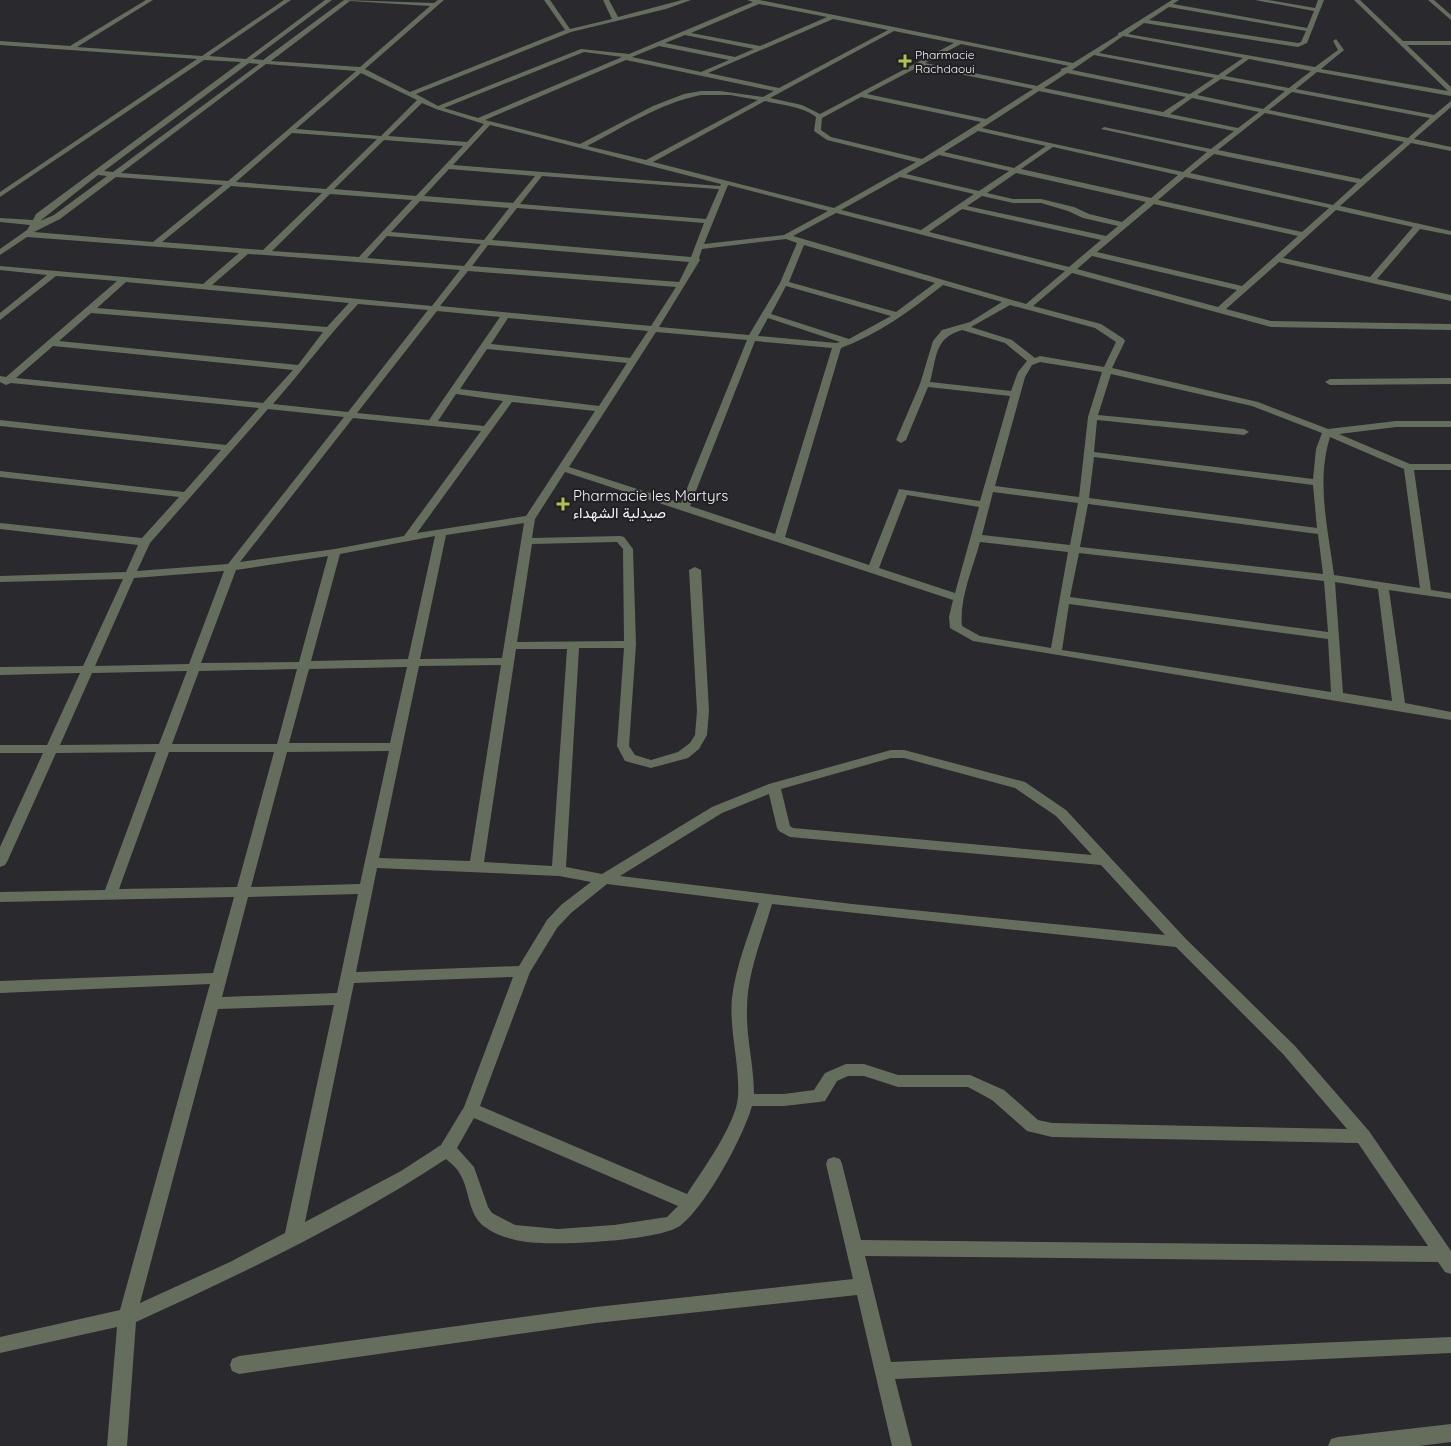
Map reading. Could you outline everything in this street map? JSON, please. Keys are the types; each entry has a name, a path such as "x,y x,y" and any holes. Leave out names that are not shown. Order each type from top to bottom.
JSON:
{"street":[{"path":"71,48 150,0"},
{"path":"0,195 288,0"},
{"path":"0,253 96,173 329,0"},
{"path":"29,229 45,224 116,174 349,0 438,2"},
{"path":"546,0 569,31"},
{"path":"606,0 616,20"},
{"path":"411,94 569,31 664,8 688,0"},
{"path":"750,0 1072,65"},
{"path":"786,237 938,152 1063,70 1176,0"},
{"path":"1258,0 1316,10"},
{"path":"1142,21 1292,45 1304,43 1321,0"},
{"path":"1357,0 1451,92"},
{"path":"1431,0 1451,18"},
{"path":"659,1 664,8"},
{"path":"155,244 230,183 438,2"},
{"path":"478,120 758,2"},
{"path":"1167,5 1309,30"},
{"path":"701,74 832,16"},
{"path":"646,163 893,29"},
{"path":"684,33 760,48"},
{"path":"1120,34 1315,70 1451,92"},
{"path":"1027,307 1184,174 1341,50 1336,41"},
{"path":"819,117 960,42"},
{"path":"0,43 360,68 438,108 488,123 724,185 1071,270 1270,324 1451,327"},
{"path":"1401,43 1451,43"},
{"path":"658,44 735,59"},
{"path":"438,108 583,50 627,57 780,90"},
{"path":"1090,53 1436,117"},
{"path":"1165,114 1247,58"},
{"path":"919,64 1240,130"},
{"path":"1063,70 1451,149"},
{"path":"579,147 675,99 701,93 724,93 764,99 813,110 819,117 817,131 829,138 921,161"},
{"path":"860,95 985,121"},
{"path":"265,253 422,99"},
{"path":"1219,311 1451,103"},
{"path":"361,260 488,123"},
{"path":"975,128 1451,234"},
{"path":"1104,128 1363,182"},
{"path":"289,131 468,144"},
{"path":"922,233 1052,145"},
{"path":"938,152 1304,235"},
{"path":"447,167 724,185"},
{"path":"96,173 708,221"},
{"path":"110,894 231,567 540,174"},
{"path":"897,174 1021,202 1041,201 1071,209 1086,216 1124,225"},
{"path":"476,866 530,520 656,329 682,285 696,260 708,221 724,185"},
{"path":"961,207 1107,240"},
{"path":"0,220 29,229 155,244 682,285"},
{"path":"1372,280 1418,226"},
{"path":"386,234 696,260"},
{"path":"700,247 786,237 1098,326 1121,341 1107,370 1093,417 1084,500 1064,600 1056,652"},
{"path":"684,508 752,338 784,282 802,241"},
{"path":"205,287 246,251"},
{"path":"1091,253 1244,289"},
{"path":"1278,259 1451,298"},
{"path":"0,268 837,346 850,342 897,315 942,282"},
{"path":"0,317 54,273"},
{"path":"0,387 4,379 51,343 124,279"},
{"path":"784,282 897,315"},
{"path":"0,862 145,542 226,448 300,368 329,330 356,301"},
{"path":"901,440 925,384 936,343 944,332 964,328 1009,302"},
{"path":"89,310 329,330"},
{"path":"431,424 506,315"},
{"path":"766,315 850,342"},
{"path":"964,328 1004,338 1017,345 1032,360 1051,360 1107,370 1255,404 1409,467 1451,467"},
{"path":"51,343 300,368"},
{"path":"484,346 634,361"},
{"path":"779,539 837,346"},
{"path":"1032,360 1022,371 1015,394 959,598 955,618 956,628 977,639 1399,706 1451,716"},
{"path":"4,379 486,430"},
{"path":"1330,382 1451,381"},
{"path":"925,384 1015,394"},
{"path":"453,391 602,409"},
{"path":"408,538 510,399"},
{"path":"1093,417 1244,432"},
{"path":"0,423 226,448"},
{"path":"1327,432 1396,424 1451,424"},
{"path":"1327,432 1321,446 1319,483 1329,578 1337,696"},
{"path":"1090,454 1319,483"},
{"path":"1409,467 1426,591"},
{"path":"565,469 959,598"},
{"path":"0,474 186,495"},
{"path":"989,488 1323,532"},
{"path":"874,570 903,491 984,505"},
{"path":"0,579 131,575 231,567 335,552 440,532 530,520"},
{"path":"0,526 145,542"},
{"path":"293,1237 440,532"},
{"path":"976,538 1329,578 1451,596"},
{"path":"526,541 620,539 628,549 630,644 623,746 630,758 651,764 683,755 696,746 701,735 703,711 695,570"},
{"path":"117,1446 127,1317 335,552"},
{"path":"1383,586 1399,706"},
{"path":"1064,600 1332,636"},
{"path":"510,646 630,644"},
{"path":"559,871 573,645"},
{"path":"0,671 508,660"},
{"path":"0,750 395,747"},
{"path":"0,1345 127,1317 236,1268 407,1176 447,1150 471,1108 523,971 552,924 566,909 604,879 717,810 774,787 891,754 904,754 1020,785 1061,813 1180,942 1289,1050 1363,1136 1447,1260"},
{"path":"774,787 784,828 790,832 1105,861"},
{"path":"371,863 559,871 604,879 767,899 1180,942"},
{"path":"0,896 366,889"},
{"path":"447,1150 464,1165 470,1176 481,1214 493,1224 543,1238 603,1234 673,1222 692,1204 738,1122 746,1100 739,998 748,958 767,899"},
{"path":"347,978 523,971"},
{"path":"0,987 219,978"},
{"path":"212,1003 342,999"},
{"path":"746,1100 784,1100 819,1096 831,1077 846,1070 864,1070 898,1081 970,1081 998,1095 1033,1126 1052,1130 1363,1136"},
{"path":"471,1108 692,1204"},
{"path":"834,1164 856,1248 863,1286 902,1446"},
{"path":"856,1248 1447,1260"},
{"path":"239,1365 596,1315 863,1286"},
{"path":"885,1371 1451,1344"},
{"path":"1338,1446 1451,1433"}],"place":[{"name":"Pharmacie Rachdaoui","path":"905,61"},
{"name":"Pharmacie les Martyrs صيدلية الشهداء","path":"563,504"}]}
